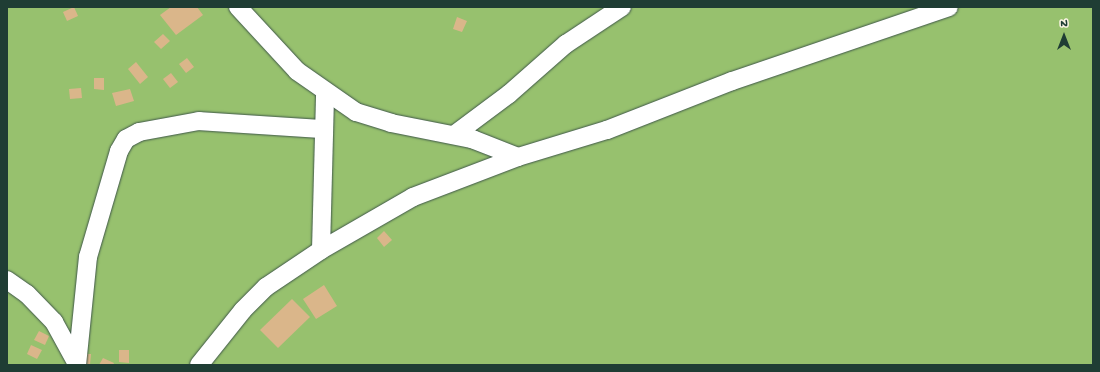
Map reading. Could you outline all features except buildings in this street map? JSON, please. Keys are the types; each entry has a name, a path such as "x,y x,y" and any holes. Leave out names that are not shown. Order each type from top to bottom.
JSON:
{"street":[{"path":"238,7 297,70 325,93 363,114 454,135 518,157"},
{"path":"454,135 603,12 622,7"},
{"path":"199,365 243,310 266,287 322,250 413,197 518,157 607,130 732,81 949,7"},
{"path":"322,250 325,93"},
{"path":"77,364 88,257 119,151 126,140 139,132 199,121 324,129"},
{"path":"7,280 27,294 54,322 77,364"}],"green space":[{"path":"7,7 1093,7 1093,365 7,365"}]}
